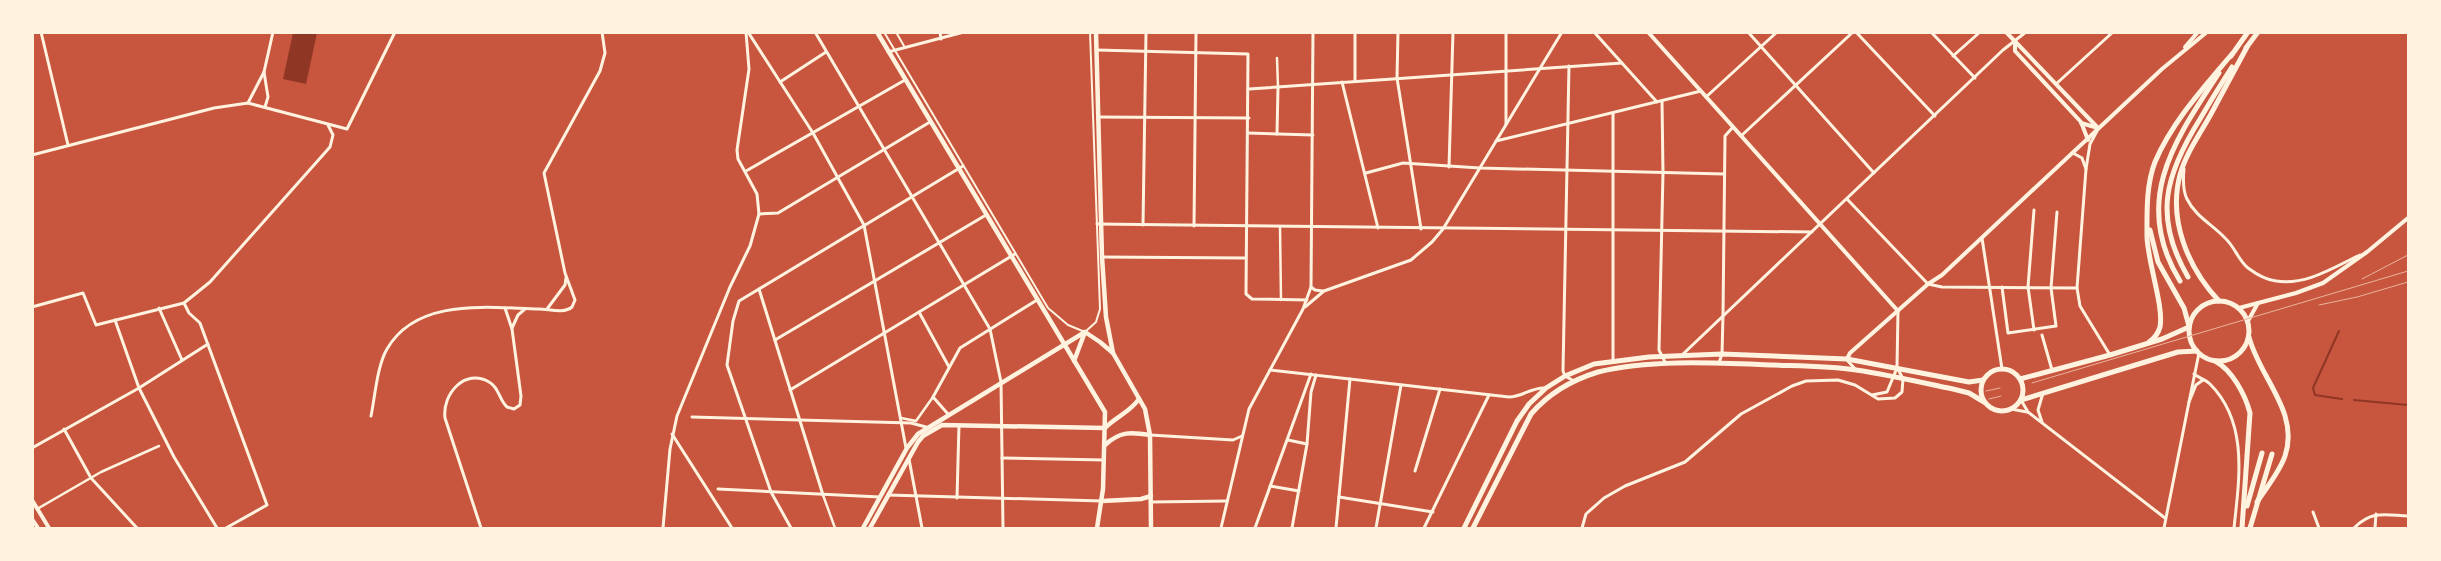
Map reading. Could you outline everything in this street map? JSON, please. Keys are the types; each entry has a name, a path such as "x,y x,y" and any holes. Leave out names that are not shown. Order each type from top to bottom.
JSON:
{"main road":[{"path":"877,32 891,50 930,122 960,168 986,215 1013,256 1037,300 1105,412 1102,501 1097,528"},
{"path":"1096,32 1099,224 1106,317 1112,353"},
{"path":"2180,280 2166,252 2158,218 2162,174 2178,137 2248,32"},
{"path":"2188,277 2178,260 2168,224 2170,180 2179,155 2188,139 2258,32"},
{"path":"2216,301 2193,265 2181,234 2177,197 2184,164 2247,47"},
{"path":"2149,342 2156,336 2161,318 2150,266 2147,218 2149,190 2159,155 2190,105 2232,54"},
{"path":"2147,218 2158,262 2184,308 2192,342 2198,352"},
{"path":"2020,379 2110,355 2189,327 2193,316 2202,306 2216,301 2226,301 2239,308 2248,321 2249,336 2256,360 2278,396 2287,426 2286,454 2281,466 2257,502"},
{"path":"1085,332 1112,353 1145,409 1150,435 1151,528"},
{"path":"1074,361 1085,332"},
{"path":"863,528 907,448 926,427 1085,332"},
{"path":"2214,360 2227,360 2243,349 2249,336"},
{"path":"1082,342 1094,338"},
{"path":"1473,528 1526,421 1549,396 1574,381 1618,368 1666,364 1718,363 1856,370 1969,393 1996,410 2011,409 2021,400 2178,352 2198,352 2221,364 2235,382 2247,403 2250,413 2244,518"},
{"path":"1464,528 1517,421 1529,404 1546,388 1565,376 1594,364 1613,360 1661,356 1722,354 1847,359 1969,382 1983,380"},
{"path":"1984,402 1980,391 1983,380 1989,373 2002,369 2012,372 2020,379 2022,385 2021,400"},
{"path":"870,528 923,436 942,425 1105,428 1117,416 1133,407 1139,399"},
{"path":"1105,412 1117,416"},
{"path":"1104,444 1113,437 1126,432 1150,435"},
{"path":"2242,528 2262,453"},
{"path":"2250,528 2272,454"},
{"path":"1102,501 1141,499 1151,496"},
{"path":"1141,499 1151,502"}],"street":[{"path":"41,32 68,145"},
{"path":"248,103 264,72 273,32"},
{"path":"32,155 214,108 248,103 347,129 395,32"},
{"path":"371,416 386,350 404,331 424,318 448,309 525,308 562,311 572,307 574,296 566,278 544,174 600,71 605,53 602,32"},
{"path":"747,32 813,133 864,225 907,448"},
{"path":"663,528 672,434 677,416 723,304 750,246 759,214 757,194 738,158 736,150 749,69 747,32"},
{"path":"815,32 990,329 1001,382 1003,528"},
{"path":"940,32 941,39"},
{"path":"891,50 964,32"},
{"path":"1143,225 1146,32"},
{"path":"1194,226 1196,32"},
{"path":"1221,528 1249,409 1303,309 1311,287 1313,32"},
{"path":"1355,32 1355,81"},
{"path":"1398,32 1397,78 1421,229"},
{"path":"1449,167 1453,32"},
{"path":"1506,32 1506,125"},
{"path":"1594,32 1657,102"},
{"path":"1582,528 1586,514 1604,498 1625,486 1685,462 1741,414 1792,386 1806,381 1838,380 1855,385 1878,399 1894,398 1902,392 1903,379 1897,368 1898,311 1648,32"},
{"path":"1748,32 1874,173"},
{"path":"1706,97 1777,32"},
{"path":"1741,136 1854,32 1934,116"},
{"path":"1931,32 1975,78"},
{"path":"1953,56 1980,32"},
{"path":"2006,32 2098,128"},
{"path":"1681,355 1723,318 1934,116 2026,32"},
{"path":"2056,84 2113,32"},
{"path":"2184,49 2198,32"},
{"path":"1856,370 1847,359 1850,354 1928,284 1942,276 2088,140 2098,128 2184,49 2207,32"},
{"path":"1303,309 1324,291 1411,260 1432,242 1443,229 1562,33"},
{"path":"2015,41 2015,51 2081,122 2088,140"},
{"path":"1097,50 1248,54 1247,227 1245,258 1247,296 1252,299 1307,300"},
{"path":"780,82 826,52"},
{"path":"1277,58 1277,134"},
{"path":"1249,89 1622,63"},
{"path":"1569,66 1563,371 1565,376 1574,381"},
{"path":"264,72 268,97 265,107"},
{"path":"746,172 906,80"},
{"path":"1342,82 1366,173 1378,228"},
{"path":"1496,141 1701,91"},
{"path":"1662,101 1663,173 1660,230 1659,350 1666,364"},
{"path":"1613,113 1613,360"},
{"path":"1098,117 1248,118"},
{"path":"759,214 778,213 930,122"},
{"path":"2081,122 2098,128"},
{"path":"32,307 83,293 96,325 184,303 210,282 330,147 332,135 328,125"},
{"path":"1718,363 1722,354 1725,136 1733,127"},
{"path":"2098,128 2090,144 2086,170 2077,288 2080,306 2110,355"},
{"path":"1248,133 1313,135"},
{"path":"2073,154 2082,158 2086,170"},
{"path":"1366,173 1403,163 1449,167 1724,174"},
{"path":"2184,164 2184,187 2187,199 2196,212 2226,238 2244,264 2266,278 2276,281 2297,282 2367,252"},
{"path":"791,528 771,492 727,365 733,321 739,301 960,168"},
{"path":"1847,199 1928,284 1942,287 2077,288"},
{"path":"2034,210 2028,287 2034,330"},
{"path":"2002,287 2008,333 2056,326 2051,288 2057,212"},
{"path":"775,340 986,215"},
{"path":"2239,308 2296,293 2323,283 2367,252 2408,218"},
{"path":"1099,224 1312,228 1812,232"},
{"path":"1280,227 1281,300"},
{"path":"1982,238 2002,369"},
{"path":"790,390 1013,256"},
{"path":"1102,257 1245,258"},
{"path":"546,309 565,285 566,278"},
{"path":"1311,287 1315,290 1324,291"},
{"path":"759,289 835,528"},
{"path":"560,292 568,291 574,296"},
{"path":"555,298 556,306 562,311"},
{"path":"692,417 902,423 916,421 933,397 960,348 1037,300"},
{"path":"184,303 189,313 200,323 267,505 226,528"},
{"path":"2248,321 2258,303"},
{"path":"159,308 182,360"},
{"path":"481,528 445,418 445,405 448,396 458,384 476,379 489,381 495,386 507,407 514,409 520,405 522,396 512,329 505,308"},
{"path":"512,329 518,315 525,308"},
{"path":"919,312 949,367"},
{"path":"115,320 139,388 174,457 217,528"},
{"path":"2042,335 2052,371"},
{"path":"32,448 139,388 208,344"},
{"path":"2164,528 2198,352"},
{"path":"1872,395 1887,392 1892,376 1897,368"},
{"path":"1270,370 1516,397 1534,389 1546,388"},
{"path":"1255,528 1311,374"},
{"path":"2194,374 2210,383 2219,396 2237,434 2240,472 2234,528"},
{"path":"1292,528 1307,444 1311,392 1316,375"},
{"path":"1336,528 1350,379"},
{"path":"2189,402 2196,385 2203,380"},
{"path":"1376,528 1401,385"},
{"path":"1415,471 1440,389"},
{"path":"2042,423 2038,410 2043,393"},
{"path":"1424,528 1489,395"},
{"path":"933,397 948,414"},
{"path":"2021,400 2028,412 2165,518"},
{"path":"2011,409 2028,412"},
{"path":"901,418 926,427"},
{"path":"957,498 959,424"},
{"path":"64,429 91,478 137,528"},
{"path":"672,434 732,528"},
{"path":"1150,435 1236,440 1243,435"},
{"path":"1236,440 1240,444 1240,450"},
{"path":"1288,440 1307,444"},
{"path":"38,509 91,478 159,446"},
{"path":"1002,458 1104,460"},
{"path":"909,459 922,528"},
{"path":"1270,486 1299,491"},
{"path":"718,489 880,497"},
{"path":"888,495 1102,501"},
{"path":"1339,497 1433,512"},
{"path":"32,500 50,528"},
{"path":"1151,502 1227,501"},
{"path":"2313,512 2319,528"},
{"path":"2375,528 2376,514"},
{"path":"2354,528 2369,516 2376,514 2408,516"},
{"path":"32,519 38,528"}],"lane":[{"path":"884,32 891,50 1013,256 1054,316 1072,328 1085,332 1096,322 1100,309 1099,224 1090,32"},
{"path":"896,32 904,46"}],"shaded area":[{"path":"293,33 317,33 306,84 283,79"}],"waterway":[{"path":"2339,331 2313,388 2315,395 2342,399"},
{"path":"2354,400 2408,405"}],"tram line":[{"path":"2362,279 2408,255"},
{"path":"2032,383 2408,271"},
{"path":"2319,305 2357,297 2408,282"},
{"path":"1986,391 2000,388"},
{"path":"1989,399 2001,396"}]}
